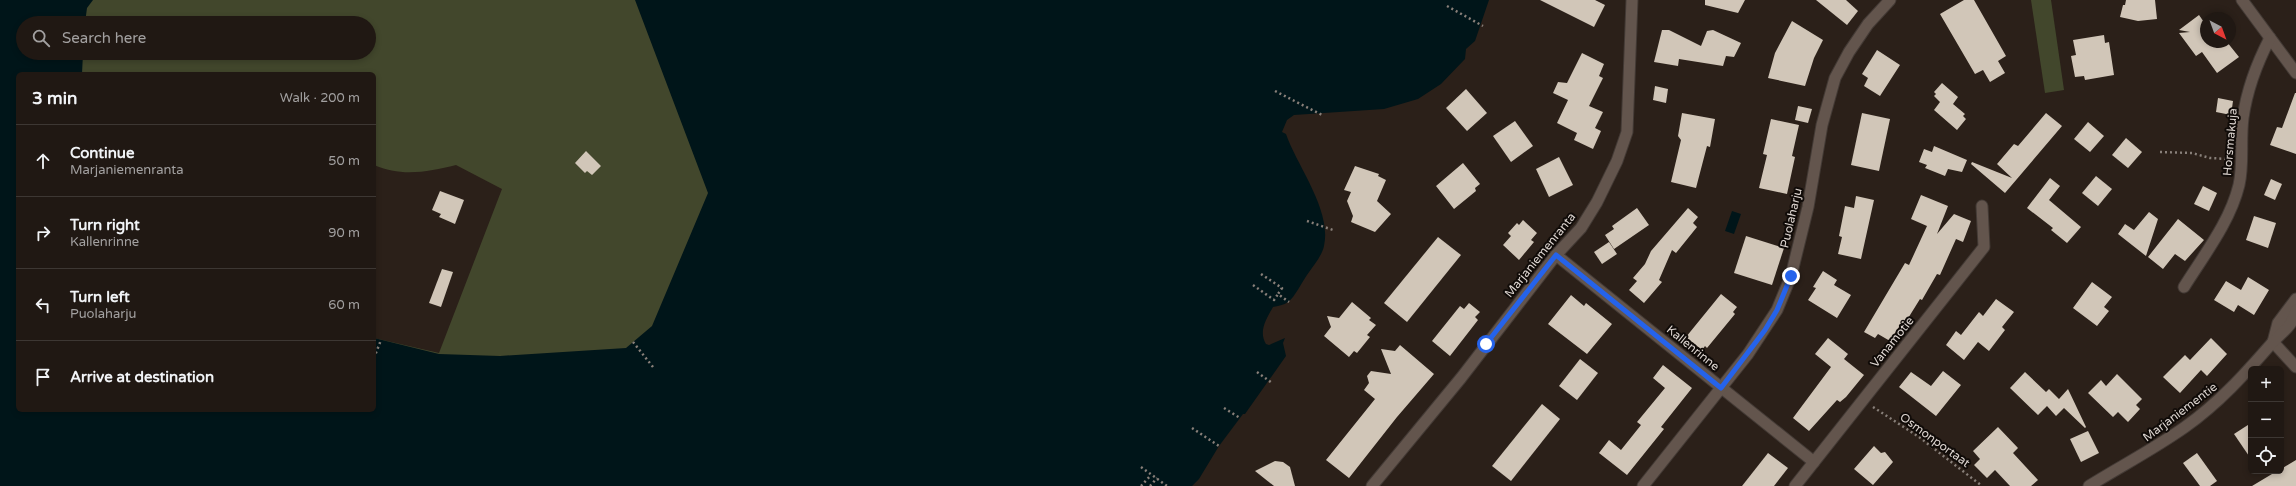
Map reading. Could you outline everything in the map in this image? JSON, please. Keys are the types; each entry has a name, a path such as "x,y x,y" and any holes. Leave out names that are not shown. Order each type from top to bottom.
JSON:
{"street":[{"name":"Marjaniemenranta","path":"1372,486 1460,378 1556,255 1581,228 1597,202 1617,161 1627,132 1632,0"},
{"name":"Puolaharju","path":"1643,486 1748,354 1777,310 1791,276 1808,207 1822,125 1835,78 1849,52 1868,24 1890,0"},
{"path":"2242,0 2296,73"},
{"name":"Horsmakuja","path":"2184,287 2227,215 2239,186 2243,160 2243,119 2247,98 2257,65 2270,38"},
{"name":"Vanamotie","path":"1795,486 1984,247 1982,206"},
{"name":"Kallenrinne","path":"1556,255 1814,462"},
{"name":"Marjaniementie","path":"2273,342 2278,322 2296,299"},
{"name":"Marjaniementie","path":"2089,486 2149,451 2185,427 2243,378 2273,342 2289,328 2296,310"},
{"path":"2273,342 2296,367"}],"path":[{"path":"1448,6 1483,26"},
{"path":"1275,91 1324,116"},
{"path":"2160,152 2192,153 2210,158 2243,160"},
{"path":"1307,221 1333,230"},
{"path":"1254,285 1274,300 1282,288 1261,274"},
{"path":"1278,294 1289,302"},
{"path":"376,353 381,340"},
{"path":"633,342 653,367"},
{"path":"1257,372 1272,383"},
{"path":"1224,408 1240,418"},
{"name":"Osmonportaat","path":"1876,409 1919,437 1982,486"},
{"path":"1192,428 1219,446"},
{"path":"1141,467 1167,486"},
{"path":"1141,486 1151,474"},
{"path":"1150,486 1156,478"}],"green space":[{"path":"3,0 749,0 772,191 578,428 376,339 439,353 502,189 456,165 435,170 415,172 394,171 376,166 376,72 82,72 82,60 376,60 376,16 17,16"},
{"path":"2031,0 2051,0 2064,90 2045,93"}],"shaded area":[{"path":"0,0 93,0 87,8 86,16 16,16 16,60 83,60 82,72 16,72 16,412 376,412 376,338 439,354 500,356 626,348 652,326 708,193 635,0 1489,0 1475,41 1466,49 1465,59 1441,84 1418,99 1384,109 1294,115 1287,120 1282,132 1286,134 1312,188 1323,218 1325,232 1323,250 1291,300 1273,307 1264,325 1263,334 1266,344 1269,345 1285,338 1283,343 1286,356 1245,414 1243,414 1219,446 1199,479 1192,486 0,486"},
{"path":"1732,211 1741,214 1734,234 1725,231"}],"building":[{"path":"1540,0 1595,0 1605,5 1594,27"},
{"path":"1705,0 1745,0 1738,13 1705,5"},
{"path":"1816,0 1846,0 1858,11 1847,25"},
{"path":"1964,0 1974,0 2006,56 1998,61 2005,73 1990,82 1983,70 1975,74 1940,14"},
{"path":"2126,0 2155,0 2157,19 2138,21 2120,17"},
{"path":"2199,15 2200,48 2232,48 2239,57 2217,73 2202,52 2196,56 2179,33 2190,32 2179,30"},
{"path":"1792,21 1823,40 1814,58 1805,86 1768,78 1775,53"},
{"path":"1662,30 1669,30 1701,46 1707,31 1713,30 1741,43 1734,57 1726,56 1723,66 1679,59 1678,66 1654,62"},
{"path":"2104,35 2105,43 2109,42 2114,75 2085,80 2084,76 2075,77 2071,56 2076,55 2073,40"},
{"path":"1877,50 1900,65 1880,96 1864,86 1868,78 1862,74"},
{"path":"1582,53 1604,64 1599,76 1603,78 1589,106 1603,112 1595,128 1601,131 1593,149 1574,140 1577,133 1557,123 1568,100 1553,93 1558,82 1567,83"},
{"path":"1942,83 1958,97 1953,104 1965,114 1963,116 1966,119 1957,130 1934,110 1940,102 1934,96 1936,94 1934,92"},
{"path":"1655,86 1668,89 1666,103 1653,100"},
{"path":"1466,89 1487,113 1467,131 1446,108"},
{"path":"2295,93 2296,154 2270,145 2277,127 2282,128"},
{"path":"2218,98 2233,101 2231,115 2216,112"},
{"path":"1798,106 1812,109 1808,123 1795,120"},
{"path":"1682,113 1715,119 1710,147 1707,146 1696,188 1671,182 1681,140 1678,136"},
{"path":"1862,113 1890,119 1879,171 1851,165"},
{"path":"2046,113 2062,126 2005,193 1971,164 1972,162 2012,178 1997,164 2014,144 2018,146"},
{"path":"1771,119 1799,125 1792,156 1795,157 1787,194 1759,188 1767,155 1763,154"},
{"path":"1515,121 1533,146 1511,162 1493,136"},
{"path":"2088,122 2104,136 2090,152 2074,139"},
{"path":"2126,138 2142,152 2128,168 2112,155"},
{"path":"1934,146 1967,160 1962,172 1948,169 1945,176 1925,168 1927,165 1919,162 1924,149 1932,152"},
{"path":"586,151 601,166 592,175 587,171 585,173 575,163"},
{"path":"1559,157 1573,185 1549,197 1536,169"},
{"path":"1463,163 1480,184 1475,188 1476,191 1454,209 1436,186"},
{"path":"1355,166 1379,174 1378,176 1386,180 1377,201 1391,214 1375,232 1351,222 1353,216 1347,201 1351,192 1344,190"},
{"path":"2096,176 2112,189 2098,206 2082,193"},
{"path":"2050,178 2060,186 2049,200 2081,227 2067,243 2051,230 2053,228 2027,208"},
{"path":"2271,179 2282,184 2275,200 2264,195"},
{"path":"2203,186 2217,193 2209,211 2194,204"},
{"path":"440,191 464,200 455,224 439,217 441,214 432,210"},
{"path":"1921,195 1948,206 1937,234 1954,214 1971,221 1963,242 1956,239 1940,275 1937,274 1922,300 1920,299 1902,328 1899,327 1890,341 1878,334 1875,338 1864,332 1905,263 1909,265 1927,226 1911,219"},
{"path":"1856,196 1874,200 1861,259 1838,254 1842,237 1839,236 1845,206 1854,208"},
{"path":"1637,208 1649,225 1614,249 1605,235 1614,229 1612,226"},
{"path":"1688,208 1698,217 1693,223 1697,227 1676,253 1672,250 1659,280 1662,282 1644,303 1629,290 1637,281 1633,278 1645,264 1651,251"},
{"path":"2149,212 2158,219 2146,256 2118,234 2125,224 2134,230"},
{"path":"2254,216 2276,223 2268,248 2246,240"},
{"path":"2178,219 2204,240 2185,261 2175,254 2163,269 2148,257"},
{"path":"1523,220 1537,233 1531,240 1534,242 1519,260 1503,245 1511,236 1508,233 1517,223 1519,225"},
{"path":"1746,236 1784,248 1772,285 1734,273"},
{"path":"1438,237 1461,255 1407,322 1384,303"},
{"path":"1609,242 1617,254 1602,264 1594,252"},
{"path":"442,269 453,272 441,307 429,303"},
{"path":"1823,271 1837,280 1834,285 1851,295 1837,318 1808,300 1816,288 1813,287"},
{"path":"2248,277 2269,290 2254,315 2238,305 2234,312 2214,300 2226,281 2241,290"},
{"path":"2092,282 2112,297 2104,307 2109,311 2097,326 2073,308"},
{"path":"1721,294 1737,307 1733,312 1735,314 1707,348 1705,346 1702,350 1686,337"},
{"path":"1571,295 1584,306 1586,303 1612,324 1587,354 1548,324"},
{"path":"1996,299 2014,312 2002,327 2005,330 1989,351 1978,342 1964,360 1946,345 1956,331 1961,335 1979,312 1983,316"},
{"path":"1352,302 1371,318 1369,320 1376,325 1367,335 1370,337 1357,353 1354,351 1349,357 1324,336 1331,327 1327,316 1339,318"},
{"path":"1469,303 1480,312 1475,317 1478,320 1450,356 1432,341 1460,306 1464,309"},
{"path":"1828,338 1848,354 1844,359 1864,375 1846,397 1840,402 1837,400 1809,431 1793,418 1831,367 1815,354"},
{"path":"2211,338 2227,354 2207,376 2201,370 2180,393 2163,377 2185,355 2190,360"},
{"path":"1400,345 1434,374 1397,417 1349,478 1326,460 1375,399 1364,390 1369,383 1367,376 1371,371 1391,374 1381,349 1395,351"},
{"path":"1580,359 1598,373 1577,400 1559,386"},
{"path":"1663,365 1692,388 1661,427 1664,429 1627,475 1599,453 1609,440 1621,450 1641,425 1637,422 1665,388 1653,378"},
{"path":"1943,371 1961,385 1936,416 1899,387 1911,372 1931,386"},
{"path":"2025,372 2046,392 2049,389 2059,399 2068,389 2086,427 2085,428 2064,408 2056,416 2047,406 2038,415 2010,388"},
{"path":"2117,374 2142,399 2136,405 2140,409 2128,422 2118,412 2113,417 2088,393 2101,380 2106,386"},
{"path":"1542,404 1560,419 1511,481 1492,466"},
{"path":"2248,425 2248,455 2234,434"},
{"path":"1998,427 2018,448 2013,453 2038,480 2031,486 2010,486 1995,470 1987,478 1974,465 1980,459 1973,451"},
{"path":"2088,431 2099,453 2081,462 2070,439"},
{"path":"1874,446 1881,453 1885,452 1893,462 1873,485 1854,469"},
{"path":"1768,453 1788,468 1774,486 1742,486"},
{"path":"2197,453 2217,481 2210,486 2200,486 2183,463"},
{"path":"2296,460 2296,486 2252,486 2272,474 2284,474 2284,467"},
{"path":"1275,461 1283,462 1290,467 1295,486 1274,486 1255,471"}],"route":[{"path":"1486,344 1556,255 1721,388 1765,330 1777,310 1791,276"}]}
